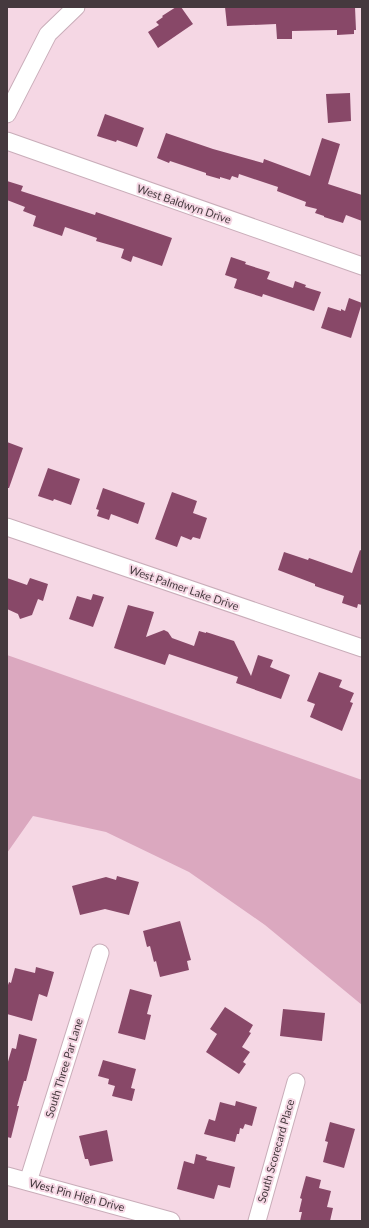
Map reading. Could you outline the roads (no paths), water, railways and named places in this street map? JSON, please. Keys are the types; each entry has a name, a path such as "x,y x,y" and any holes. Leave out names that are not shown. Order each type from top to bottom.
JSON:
{"street":[{"path":"7,114 48,34 76,7"},
{"name":"West Baldwyn Drive","path":"7,141 362,266"},
{"name":"West Palmer Lake Drive","path":"7,527 362,648"},
{"name":"South Three Par Lane","path":"28,1182 100,954"},
{"name":"South Scorecard Place","path":"257,1221 296,1082"},
{"name":"West Pin High Drive","path":"7,1176 171,1221"}]}
